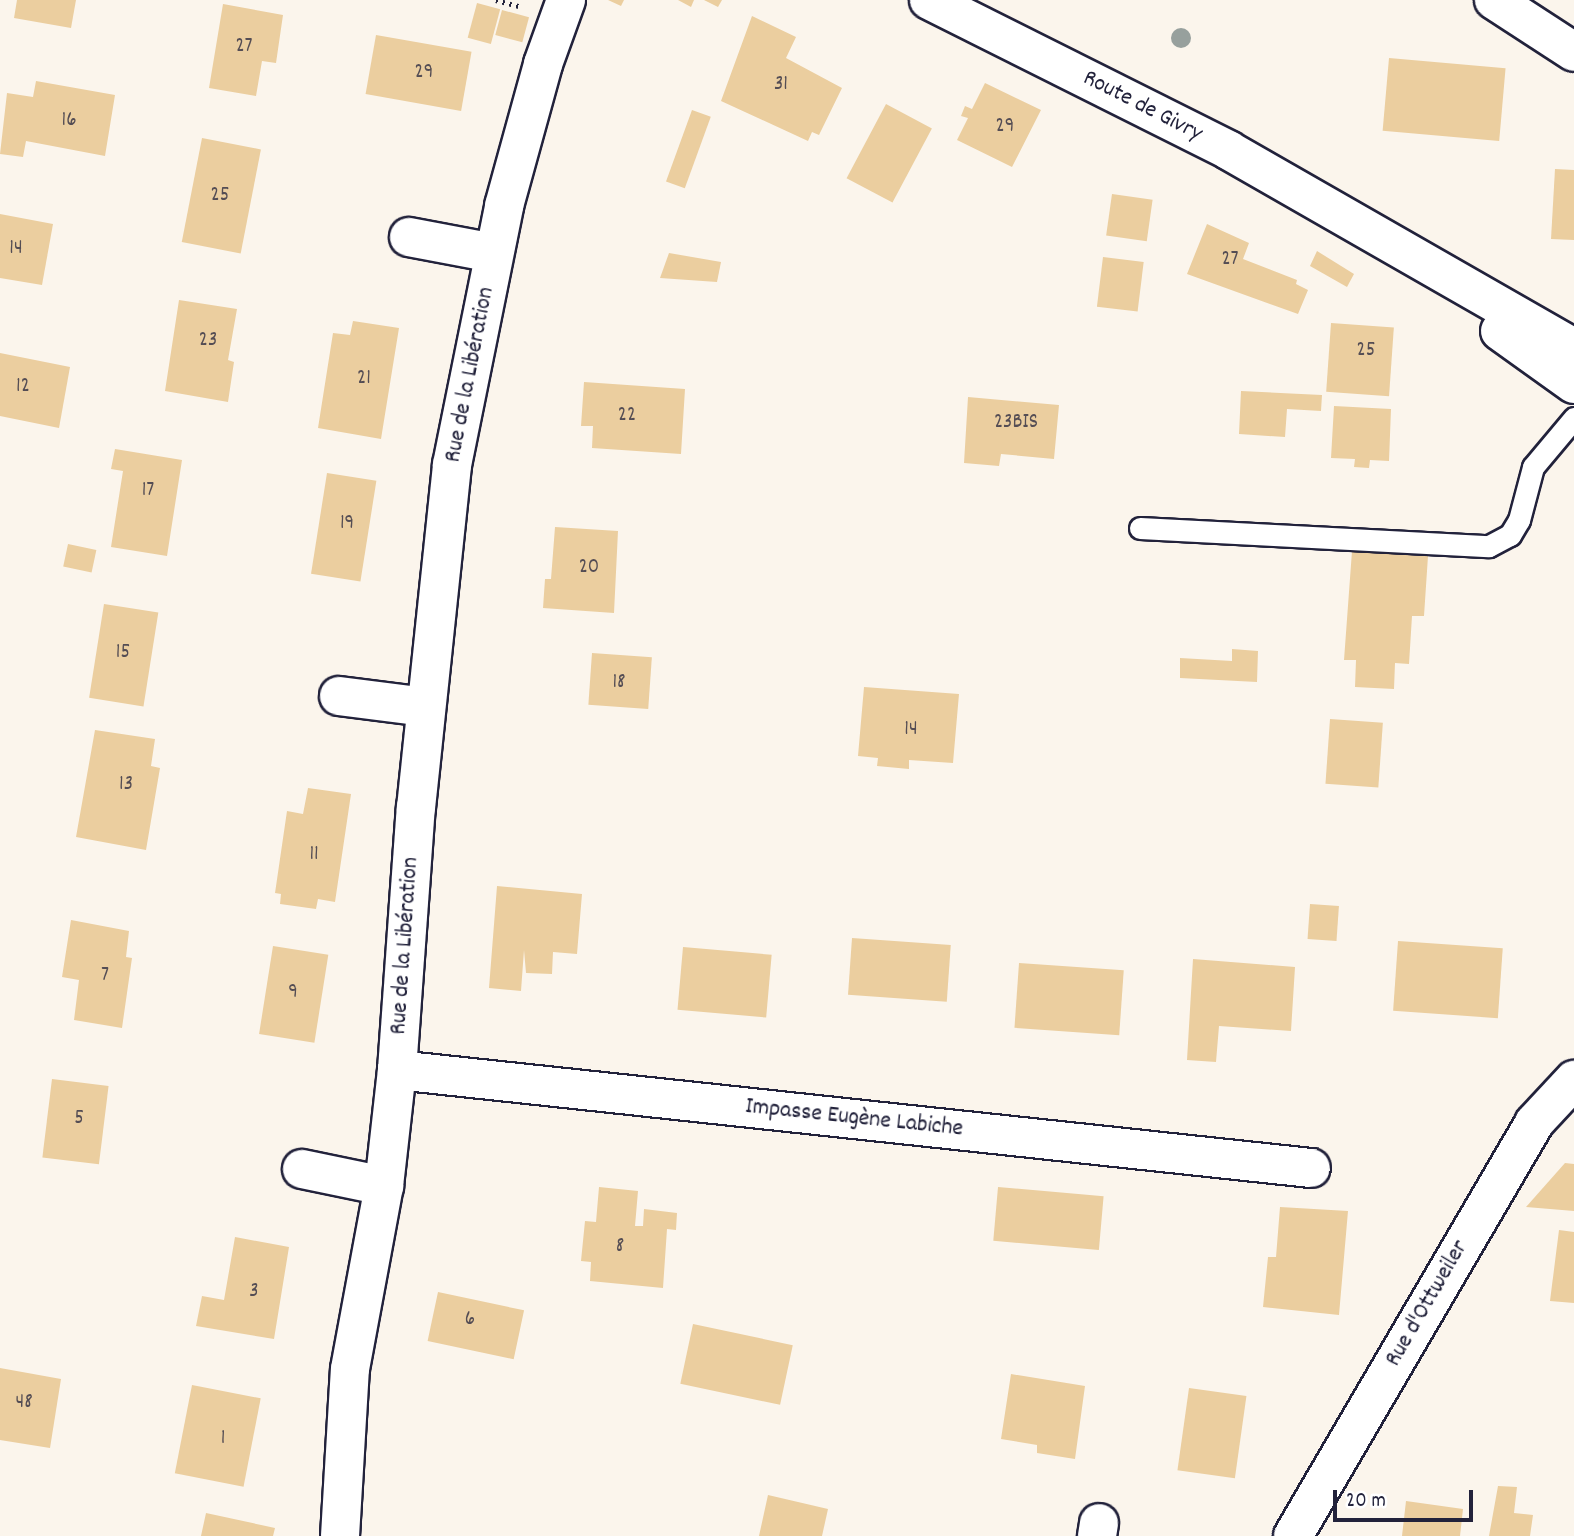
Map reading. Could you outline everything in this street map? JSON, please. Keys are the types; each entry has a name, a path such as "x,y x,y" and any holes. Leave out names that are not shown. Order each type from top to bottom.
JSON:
{"street":[{"name":"Rue de la Libération","path":"340,1536 349,1369 384,1186 397,1070 425,707 452,465 494,253 518,150 566,0"},
{"name":"Route de Givry","path":"929,0 1228,150 1350,224 1574,348"},
{"path":"1494,0 1574,52"},
{"name":"Route de Givry","path":"1350,224 1574,384"},
{"name":"Rue de la Libération","path":"409,237 494,253"},
{"path":"338,696 425,707"},
{"name":"Impasse Eugène Labiche","path":"397,1070 1311,1168"},
{"name":"Rue d'Ottweiler","path":"1293,1536 1534,1123 1574,1080"},
{"path":"302,1169 384,1186"}],"lane":[{"path":"1140,528 1489,546 1510,535 1519,520 1532,467 1574,418"}],"building":[{"path":"17,0 76,0 71,28 14,18"},
{"path":"608,0 624,0 621,6"},
{"path":"678,0 694,0 691,7"},
{"path":"704,0 722,0 718,7"},
{"path":"477,3 500,9 491,44 468,38"},
{"path":"223,4 283,15 276,63 262,61 256,96 209,88"},
{"path":"502,10 529,17 522,42 495,35"},
{"path":"752,16 796,37 786,58 842,88 819,135 812,132 808,141 721,101"},
{"path":"376,35 472,52 461,111 366,94"},
{"path":"1389,58 1506,68 1499,141 1383,131"},
{"path":"36,81 115,95 105,156 26,141 23,157 0,154 7,93 33,97"},
{"path":"985,83 1041,110 1012,167 957,140 968,118 961,116 965,106 972,109"},
{"path":"886,104 932,128 892,203 847,178"},
{"path":"692,110 711,117 685,188 666,181"},
{"path":"202,138 261,149 241,254 182,242"},
{"path":"1555,169 1574,170 1574,240 1551,239"},
{"path":"1112,194 1153,200 1147,241 1106,236"},
{"path":"0,214 53,224 42,285 0,278"},
{"path":"1207,224 1249,243 1243,259 1297,280 1296,284 1308,290 1298,314 1187,274"},
{"path":"1317,251 1354,274 1347,287 1310,266"},
{"path":"669,253 721,262 717,282 660,278"},
{"path":"1103,257 1144,262 1138,312 1097,307"},
{"path":"179,300 237,309 228,360 234,362 228,402 165,391"},
{"path":"353,321 399,328 381,439 318,428 333,333 350,335"},
{"path":"1331,323 1394,327 1389,396 1326,392"},
{"path":"0,353 70,367 59,428 0,416"},
{"path":"584,382 685,389 681,454 592,448 593,426 581,426"},
{"path":"1241,391 1322,395 1321,411 1287,409 1285,437 1239,434"},
{"path":"968,397 1059,405 1054,459 1001,454 999,466 964,463"},
{"path":"1334,406 1391,409 1389,461 1370,460 1369,468 1354,467 1355,459 1331,458"},
{"path":"115,449 182,460 167,556 111,547 123,471 111,469"},
{"path":"327,473 376,481 360,582 311,574"},
{"path":"555,527 618,531 614,613 543,608 545,579 551,579"},
{"path":"68,544 96,550 92,573 63,566"},
{"path":"1352,551 1428,556 1424,616 1412,616 1409,664 1395,663 1394,689 1355,687 1356,660 1344,660"},
{"path":"104,604 158,613 143,706 89,698"},
{"path":"1232,649 1258,651 1257,682 1180,678 1180,658 1232,661"},
{"path":"592,653 652,657 648,709 588,705"},
{"path":"864,687 959,694 953,763 909,760 909,769 877,766 878,758 858,756"},
{"path":"1330,719 1383,723 1378,788 1325,784"},
{"path":"95,730 155,739 151,766 160,768 146,850 76,837"},
{"path":"308,788 351,794 335,902 318,899 316,909 280,904 281,894 275,893 287,811 303,814"},
{"path":"497,886 582,894 577,954 553,952 552,974 526,973 524,950 521,991 489,988"},
{"path":"1310,904 1339,906 1336,941 1308,939"},
{"path":"71,920 129,931 126,957 132,958 122,1028 74,1020 79,980 62,977"},
{"path":"852,938 951,945 947,1002 848,995"},
{"path":"1398,941 1503,948 1498,1018 1393,1011"},
{"path":"273,946 328,955 314,1043 259,1034"},
{"path":"683,947 772,955 766,1018 678,1010"},
{"path":"1193,959 1295,967 1291,1031 1219,1026 1216,1062 1187,1060"},
{"path":"1019,963 1124,970 1119,1035 1014,1028"},
{"path":"52,1079 109,1086 99,1164 42,1157"},
{"path":"1565,1163 1574,1164 1574,1211 1526,1207"},
{"path":"599,1187 638,1191 635,1226 643,1226 644,1209 677,1213 676,1230 667,1229 663,1288 590,1281 591,1262 581,1261 585,1221 596,1222"},
{"path":"998,1187 1104,1196 1099,1250 993,1241"},
{"path":"1280,1207 1348,1211 1339,1315 1263,1307 1268,1257 1276,1257"},
{"path":"1559,1230 1574,1232 1574,1303 1550,1301"},
{"path":"235,1237 289,1247 274,1339 196,1326 202,1296 224,1300"},
{"path":"438,1292 524,1310 514,1359 428,1341"},
{"path":"693,1324 793,1345 780,1405 680,1384"},
{"path":"0,1368 61,1379 50,1448 0,1440"},
{"path":"1011,1374 1085,1386 1075,1459 1037,1453 1037,1445 1001,1439"},
{"path":"192,1385 261,1398 244,1487 175,1473"},
{"path":"1189,1388 1246,1396 1235,1478 1177,1470"},
{"path":"1498,1486 1517,1487 1514,1513 1533,1515 1530,1536 1489,1536"},
{"path":"768,1495 828,1509 822,1536 759,1536"},
{"path":"1406,1501 1463,1509 1460,1536 1402,1536"},
{"path":"206,1513 275,1528 273,1536 201,1536"}]}
